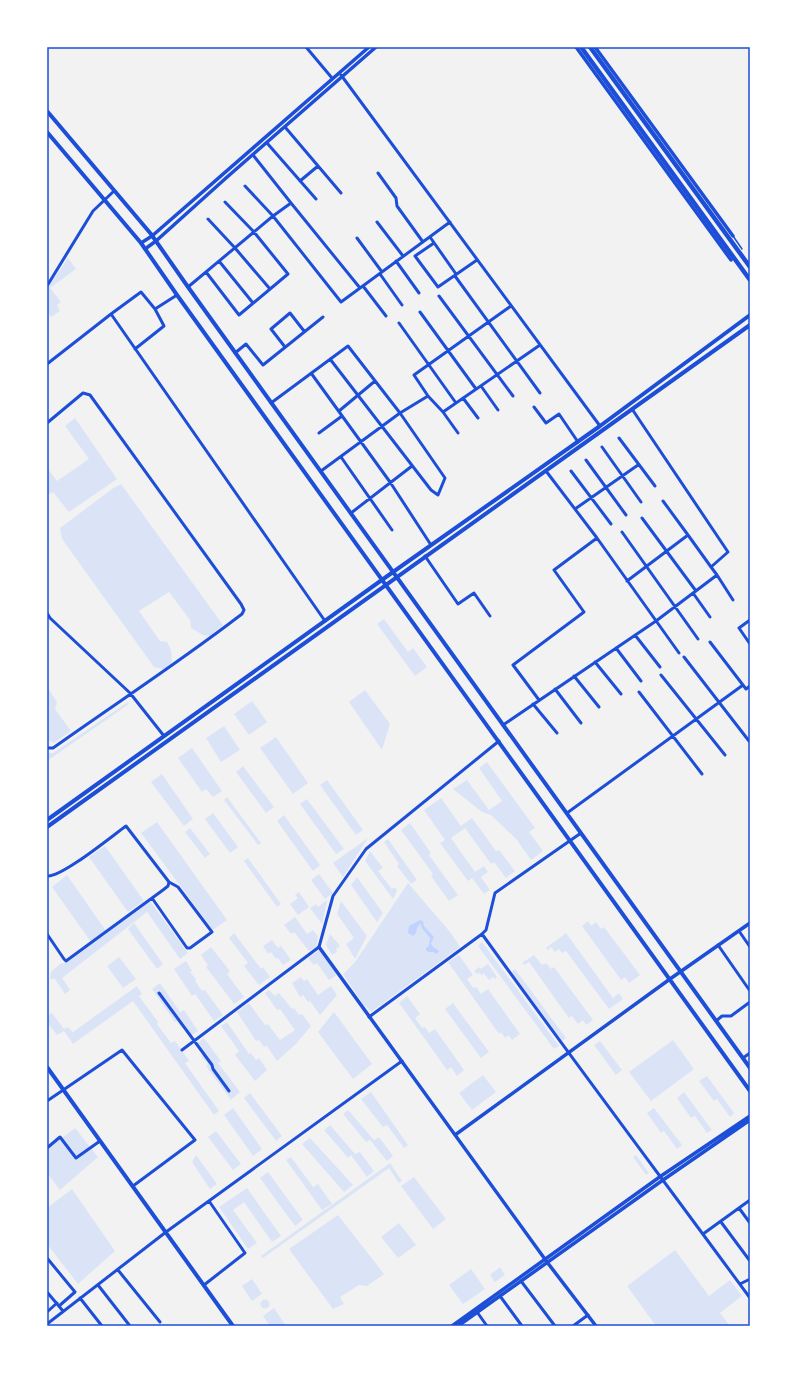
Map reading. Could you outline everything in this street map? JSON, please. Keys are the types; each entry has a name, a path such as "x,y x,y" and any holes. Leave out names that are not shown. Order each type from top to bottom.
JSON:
{"main road":[{"path":"581,47 750,280"},
{"path":"590,47 750,267"},
{"path":"47,111 156,241 750,1068"},
{"path":"47,132 141,243 750,1091"},
{"path":"742,249 742,256"},
{"path":"731,260 736,261"},
{"path":"47,820 393,572 578,442 750,315"},
{"path":"47,827 750,325"},
{"path":"47,1067 233,1326"}],"street":[{"path":"306,47 332,78"},
{"path":"141,243 152,236 369,47"},
{"path":"145,249 156,241 376,47"},
{"path":"576,47 731,260"},
{"path":"595,47 733,236"},
{"path":"339,73 600,426"},
{"path":"285,127 341,193"},
{"path":"267,143 316,199"},
{"path":"252,155 386,316"},
{"path":"300,181 318,166"},
{"path":"378,173 396,198 397,206 422,242"},
{"path":"245,186 272,216 341,302 450,222"},
{"path":"47,286 93,211 114,191"},
{"path":"206,272 239,315 288,274 254,232 225,202"},
{"path":"188,287 272,216 291,202"},
{"path":"208,219 270,289"},
{"path":"377,222 404,256"},
{"path":"430,237 488,322 540,393"},
{"path":"357,238 402,305"},
{"path":"434,243 415,256 438,287 477,260"},
{"path":"219,261 252,303"},
{"path":"396,261 419,293"},
{"path":"47,364 141,292 155,308 164,326 135,349"},
{"path":"155,308 177,295"},
{"path":"439,296 513,396"},
{"path":"458,432 443,412 428,396 414,375 511,306"},
{"path":"420,312 476,389"},
{"path":"285,347 271,329 290,313 304,332"},
{"path":"111,314 325,621"},
{"path":"235,352 246,344 262,365 322,317"},
{"path":"399,323 456,403"},
{"path":"443,412 540,345"},
{"path":"271,402 311,373 330,359 348,346 400,413 446,478 438,495 431,490 330,359"},
{"path":"311,373 390,482 431,545"},
{"path":"339,411 375,381"},
{"path":"481,386 498,410"},
{"path":"47,423 83,393 90,395 244,610 242,614 197,648 130,693 53,748 47,748"},
{"path":"321,471 400,413 428,396"},
{"path":"463,398 478,418"},
{"path":"534,407 546,423 559,414 578,442"},
{"path":"632,409 728,552 711,567"},
{"path":"319,433 342,416"},
{"path":"619,438 655,486"},
{"path":"602,447 641,502"},
{"path":"341,457 392,530"},
{"path":"586,460 626,514"},
{"path":"574,509 638,465"},
{"path":"351,513 412,466"},
{"path":"571,470 610,524"},
{"path":"546,471 597,538 678,653"},
{"path":"663,501 717,575 733,600"},
{"path":"642,518 695,592 710,617"},
{"path":"622,532 698,639"},
{"path":"628,581 688,535"},
{"path":"538,700 513,664 584,612 554,570 597,538"},
{"path":"426,556 458,604 474,593 490,616"},
{"path":"503,725 656,621 717,575"},
{"path":"47,613 49,619 130,693 164,736"},
{"path":"750,620 739,628 750,644"},
{"path":"635,635 660,667"},
{"path":"710,642 743,685 746,688 750,687"},
{"path":"616,648 641,681"},
{"path":"684,657 749,741"},
{"path":"595,662 621,694"},
{"path":"574,676 599,707"},
{"path":"662,676 725,755"},
{"path":"567,813 743,685"},
{"path":"555,689 581,723"},
{"path":"639,692 702,774"},
{"path":"533,704 557,733"},
{"path":"182,1050 319,947 333,896 366,849 499,741"},
{"path":"47,876 52,876 70,867 126,826 169,882 178,887 212,932 188,948 152,898"},
{"path":"369,1017 482,934 486,930 494,894 582,833"},
{"path":"47,934 66,960 168,886 169,882"},
{"path":"455,1135 670,979 750,923"},
{"path":"739,931 750,946"},
{"path":"482,934 568,1053 750,1298"},
{"path":"718,946 750,991"},
{"path":"319,947 546,1261 596,1326"},
{"path":"159,993 195,1040 229,1091"},
{"path":"716,1021 722,1016 731,1016 750,1002"},
{"path":"47,1102 122,1050 195,1140 132,1186"},
{"path":"743,1058 750,1053"},
{"path":"47,1324 166,1232 402,1061"},
{"path":"452,1326 750,1116"},
{"path":"662,1178 750,1120"},
{"path":"47,1148 60,1137 76,1158 100,1141"},
{"path":"703,1234 750,1200"},
{"path":"204,1285 245,1253 209,1201"},
{"path":"739,1208 750,1223"},
{"path":"721,1222 750,1261"},
{"path":"47,1258 75,1292 47,1312"},
{"path":"460,1326 546,1261"},
{"path":"118,1270 160,1322"},
{"path":"740,1284 750,1279"},
{"path":"521,1281 555,1326"},
{"path":"98,1285 130,1326"},
{"path":"47,1292 63,1312"},
{"path":"500,1296 522,1326"},
{"path":"80,1298 102,1326"},
{"path":"477,1312 487,1326"},
{"path":"573,1326 588,1315"}],"lane":[{"path":"733,236 742,249"}],"shaded area":[{"path":"68,258 76,269 50,288 61,302 57,305 60,311 51,317 47,312 47,289"},
{"path":"75,418 117,479 69,512 53,492 47,495 47,468 57,481 89,459 65,426"},
{"path":"121,484 223,625 210,636 203,635 191,628 190,620 169,592 139,611 160,641 167,642 171,650 172,663 164,669 154,667 62,539 60,528 112,489"},
{"path":"384,619 408,652 413,648 427,667 415,676 377,624"},
{"path":"47,687 57,702 55,709 71,731 54,743 47,740"},
{"path":"365,690 390,724 382,750 349,702"},
{"path":"252,701 267,722 249,735 234,714"},
{"path":"128,702 129,704 47,761 47,753 53,753"},
{"path":"224,726 240,750 221,762 206,738"},
{"path":"276,737 308,783 293,794 260,748"},
{"path":"192,748 222,791 213,797 206,789 202,792 178,758"},
{"path":"487,762 535,828 529,832 543,851 531,860 517,840 491,815 482,812 453,789 467,780 489,810 502,801 479,768"},
{"path":"243,766 274,807 266,813 236,772"},
{"path":"162,774 193,819 184,826 151,782"},
{"path":"327,780 363,830 356,835 320,785"},
{"path":"227,797 261,843 258,845 224,800"},
{"path":"441,798 461,826 472,818 496,851 499,850 515,871 506,878 494,862 491,864 465,828 451,838 475,872 484,866 488,872 481,877 490,890 484,894 472,878 468,881 440,843 445,840 424,810"},
{"path":"307,799 344,849 336,854 300,804"},
{"path":"213,813 238,847 230,853 205,819"},
{"path":"284,815 320,865 313,871 277,821"},
{"path":"157,822 227,920 213,930 141,833"},
{"path":"410,823 431,853 429,855 458,895 449,901 431,876 433,874 401,830"},
{"path":"190,828 210,854 205,858 185,832"},
{"path":"368,838 343,877 333,863"},
{"path":"388,839 417,880 411,884 397,866 399,864 384,842"},
{"path":"105,846 144,901 128,912 89,857"},
{"path":"370,851 383,868 378,871 392,889 395,887 397,891 393,899 365,861"},
{"path":"248,858 281,904 277,907 244,861"},
{"path":"319,874 333,893 325,899 311,880"},
{"path":"67,875 106,931 91,942 52,887"},
{"path":"357,877 383,913 377,922 351,885"},
{"path":"408,883 451,933 460,947 371,1012 363,1004 343,974 355,962"},
{"path":"299,892 309,907 298,915 290,904 298,898 295,895"},
{"path":"327,900 322,924 310,908 316,904 318,907"},
{"path":"150,901 188,953 180,959 147,912 62,978 70,990 65,994 55,979 50,979 51,972 60,964 68,962"},
{"path":"341,901 367,936 355,959 346,944 354,938 337,914"},
{"path":"295,917 307,934 313,930 318,936 316,947 309,951 294,932 291,934 284,925"},
{"path":"588,921 591,926 596,922 601,929 604,927 640,975 629,983 625,977 621,980 582,926"},
{"path":"134,923 163,964 157,969 128,929"},
{"path":"234,933 261,969 263,967 270,977 259,985 244,966 248,963 229,938"},
{"path":"566,933 613,998 619,993 623,999 609,1009 566,951 562,953 559,949 555,952 551,947 548,950 546,948"},
{"path":"330,934 340,946 336,949 337,952 332,955 326,945"},
{"path":"272,940 278,948 281,946 291,960 283,965 271,952 268,954 263,946"},
{"path":"482,942 559,1046 554,1049 478,946"},
{"path":"211,947 230,971 227,974 244,997 234,1004 206,967 208,965 201,955"},
{"path":"319,950 337,975 329,980 317,963 314,965 308,958"},
{"path":"459,955 473,975 467,979 473,988 476,987 481,994 488,989 520,1034 512,1040 508,1035 505,1038 501,1032 499,1034 448,962"},
{"path":"534,955 542,965 546,963 551,969 554,967 593,1020 586,1025 583,1020 578,1024 572,1016 569,1018 529,962 524,965 522,963"},
{"path":"119,957 136,979 123,988 107,966"},
{"path":"186,961 192,971 190,972 196,979 195,981 202,991 205,990 223,1015 214,1021 195,994 192,996 174,969"},
{"path":"488,964 497,977 495,979 493,977 489,980 484,973 482,975 479,973 477,974 474,971 479,967 481,969"},
{"path":"515,969 566,1038 562,1041 511,972"},
{"path":"301,977 304,981 307,979 318,995 331,986 337,995 320,1015 310,1001 308,1002 303,995 300,997 292,983"},
{"path":"160,983 180,1012 184,1010 198,1031 190,1036 184,1027 182,1028 177,1021 175,1022 152,989"},
{"path":"137,986 142,994 139,996 158,1022 157,1024 171,1043 175,1041 189,1061 185,1063 219,1111 214,1115 133,1001 73,1044 64,1031 57,1035 47,1022 47,1016 52,1013 64,1029 68,1027 73,1032"},
{"path":"269,990 275,996 279,993 292,1009 294,1008 299,1015 302,1014 311,1026 296,1044 277,1061 267,1046 264,1047 259,1040 256,1041 237,1012 249,1003 265,1025 268,1024 280,1040 295,1030 280,1009 277,1010 265,993"},
{"path":"407,996 420,1014 415,1018 422,1028 425,1027 429,1033 435,1029 464,1070 457,1076 451,1067 447,1070 399,1003"},
{"path":"453,1003 489,1052 481,1058 445,1009"},
{"path":"334,1012 372,1064 353,1079 318,1032"},
{"path":"227,1022 249,1054 251,1053 256,1060 259,1058 267,1070 255,1081 235,1055 239,1051 221,1026"},
{"path":"204,1038 221,1061 218,1063 240,1092 231,1100 206,1066 208,1064 201,1056 203,1055 196,1044"},
{"path":"673,1040 694,1069 651,1101 629,1072"},
{"path":"600,1041 622,1070 616,1075 594,1045"},
{"path":"483,1075 496,1092 472,1110 459,1093"},
{"path":"707,1076 734,1113 730,1117 717,1099 714,1101 699,1081"},
{"path":"371,1092 408,1145 404,1148 387,1125 383,1127 361,1099"},
{"path":"684,1092 712,1130 707,1133 695,1116 691,1118 677,1098"},
{"path":"250,1093 282,1136 276,1141 244,1098"},
{"path":"233,1108 262,1149 253,1156 224,1115"},
{"path":"654,1108 682,1145 677,1149 664,1131 661,1133 647,1113"},
{"path":"348,1110 374,1140 379,1137 393,1156 387,1161 370,1140 366,1142 343,1114"},
{"path":"330,1125 355,1154 360,1152 374,1171 367,1177 351,1155 348,1158 324,1130"},
{"path":"75,1128 98,1157 60,1190 47,1173 47,1149"},
{"path":"216,1131 241,1164 233,1170 208,1137"},
{"path":"310,1138 353,1185 344,1192 302,1144"},
{"path":"196,1155 217,1184 210,1189 192,1162"},
{"path":"636,1155 649,1173 646,1175 633,1157"},
{"path":"291,1157 313,1187 318,1184 332,1204 322,1210 286,1160"},
{"path":"390,1163 402,1181 399,1183 389,1168 263,1258 261,1256"},
{"path":"268,1172 303,1220 295,1226 260,1178"},
{"path":"414,1177 446,1219 433,1229 401,1186"},
{"path":"247,1188 281,1236 272,1242 244,1202 233,1210 257,1243 248,1249 219,1207"},
{"path":"72,1189 115,1251 78,1284 47,1244 47,1208"},
{"path":"338,1215 384,1274 367,1286 359,1285 340,1297 344,1304 333,1309 289,1249"},
{"path":"399,1223 416,1245 398,1258 381,1237"},
{"path":"675,1250 709,1296 730,1280 742,1296 720,1313 730,1326 656,1326 627,1286"},
{"path":"500,1267 505,1275 495,1282 490,1275"},
{"path":"471,1269 485,1289 463,1304 449,1285"},
{"path":"252,1279 262,1294 252,1301 242,1286"},
{"path":"263,1300 267,1300 269,1304 267,1308 263,1308 261,1306 261,1302"},
{"path":"274,1308 286,1326 270,1326 263,1316"}],"water":[{"path":"420,920 423,921 424,926 434,937 431,943 432,946 439,951 436,954 426,950 429,946 430,938 421,927 421,923 413,936 408,933 409,926"}]}
